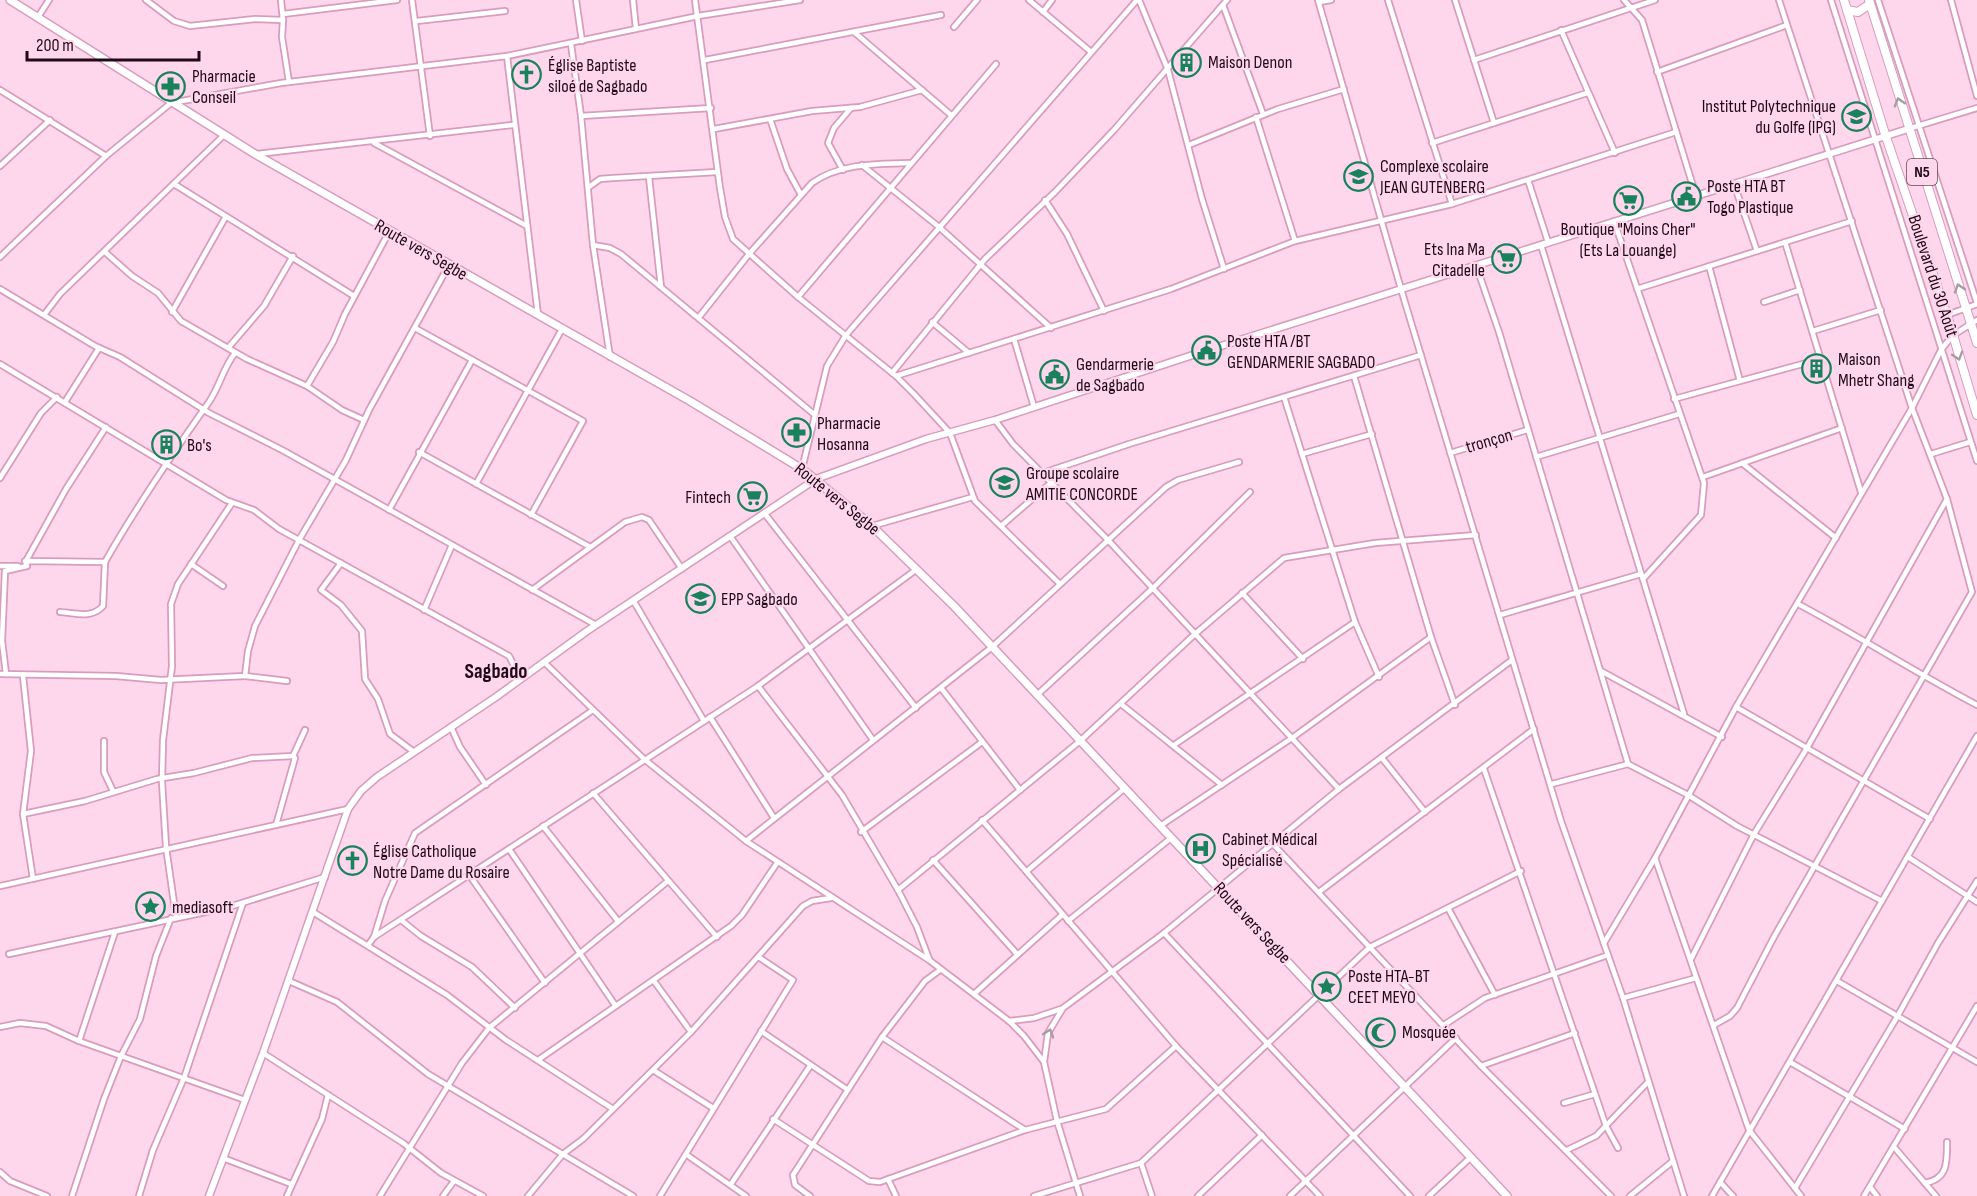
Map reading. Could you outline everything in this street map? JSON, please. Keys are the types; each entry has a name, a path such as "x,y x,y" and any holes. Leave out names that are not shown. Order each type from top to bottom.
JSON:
{"highway":[{"name":"Boulevard du 30 Août","path":"1844,0 1947,315 1977,415"},
{"name":"Boulevard du 30 Août","path":"1869,2 1966,309 1974,323 1977,343"},
{"path":"1847,10 1858,12 1869,2"}],"main road":[{"name":"Route vers Segbe","path":"10,0 255,154 610,357 816,479 872,526 992,646 1507,1196"}],"street":[{"path":"38,17 48,0"},
{"path":"146,0 174,21 190,26 283,17 397,0"},
{"path":"281,0 282,37 289,82"},
{"path":"345,0 345,7"},
{"path":"412,0 417,21 420,66 430,136"},
{"path":"576,0 582,41"},
{"path":"633,0 636,29"},
{"path":"695,0 714,129 717,172 729,230 749,254 798,297 894,374 950,433 973,497 1060,584"},
{"path":"0,257 106,156 171,103 289,82 507,56 698,16 800,0"},
{"path":"954,27 977,0"},
{"path":"1029,0 1091,52"},
{"path":"1043,12 1052,0"},
{"path":"802,469 827,366 846,335 1138,0 1168,70 1224,269"},
{"path":"894,374 932,322 981,265 1168,70 1227,0"},
{"path":"1331,0 1318,1 1401,289 1574,860 1623,998 1684,1196"},
{"path":"1388,0 1452,204"},
{"path":"1455,0 1494,123"},
{"path":"1624,0 1642,20 1696,196"},
{"path":"1474,60 1654,0"},
{"path":"1714,1025 1735,1012 1775,935 1972,592 1947,499 1912,408 1779,0"},
{"path":"1831,0 1977,461"},
{"path":"1878,0 1977,303 1947,315"},
{"path":"1951,0 1977,96"},
{"path":"1222,5 1263,114"},
{"path":"417,21 505,11"},
{"path":"705,60 941,15"},
{"path":"1657,72 1787,25"},
{"path":"1562,30 1587,93 1615,153"},
{"path":"854,32 951,115"},
{"path":"570,44 581,116 593,245 610,357"},
{"path":"507,56 513,125 538,316"},
{"path":"798,297 996,64"},
{"path":"1189,145 1263,114 1344,89"},
{"path":"0,90 106,156"},
{"path":"714,129 812,111 851,108 922,90"},
{"path":"1432,143 1587,93"},
{"path":"581,116 711,108"},
{"path":"843,170 828,143 834,128 851,108"},
{"path":"208,1196 263,1053 348,809 369,783 545,663 596,625 816,479 950,433 1830,154 1886,134 1977,108"},
{"path":"1256,117 1295,241"},
{"path":"770,119 787,169 800,193"},
{"path":"0,166 50,120"},
{"path":"255,154 513,125"},
{"path":"894,374 1104,311 1224,269 1295,241 1452,204 1676,132"},
{"path":"44,315 60,294 224,135"},
{"path":"372,142 526,226"},
{"path":"699,317 800,193 822,176 862,165 910,163"},
{"path":"862,165 939,227 1051,328"},
{"path":"589,187 600,179 717,172"},
{"path":"649,177 661,287"},
{"path":"1528,180 1548,242"},
{"path":"174,184 225,218 293,256 354,296"},
{"path":"1734,184 1757,251"},
{"path":"1045,200 1067,234 1104,311"},
{"path":"172,312 225,218"},
{"path":"1500,615 1576,592 1642,577 1701,515 1703,477 1679,414 1614,221"},
{"path":"1637,289 1852,221"},
{"path":"307,386 333,342 354,296 389,232"},
{"path":"1785,242 1861,492"},
{"path":"0,245 6,251"},
{"path":"593,245 610,248 621,254 815,415"},
{"path":"1541,245 1684,714"},
{"path":"105,252 132,276 158,293 181,321 235,353 307,386 342,410 364,420"},
{"path":"228,348 264,306 293,256"},
{"path":"245,675 251,634 298,540 346,460 364,420 449,265"},
{"path":"1476,265 1499,332 1628,764"},
{"path":"1709,266 1740,381"},
{"path":"0,289 99,348 120,357 203,409 596,625"},
{"path":"1764,302 1800,290"},
{"path":"1813,331 1881,310"},
{"path":"932,322 969,353"},
{"path":"1604,943 1655,858 1737,707 1912,408 1941,350 1952,336 1974,323"},
{"path":"415,328 584,421 531,515"},
{"path":"476,484 561,329"},
{"path":"1014,339 1034,407"},
{"path":"65,402 99,348"},
{"path":"60,612 86,615 103,606 105,562 203,409 235,353"},
{"path":"1043,473 1421,355"},
{"path":"1674,399 1821,359"},
{"path":"389,510 472,360"},
{"path":"0,364 232,503 254,510 298,540 509,656 521,679"},
{"path":"1354,376 1431,637 1455,705"},
{"path":"0,478 36,419 57,397"},
{"path":"1284,397 1355,622 1379,676"},
{"path":"1536,457 1679,414"},
{"path":"995,420 1013,444 1153,588 1339,789"},
{"path":"106,427 66,489 26,563 5,571 3,674 171,679 245,675 287,681"},
{"path":"1703,477 1842,428"},
{"name":"tronçon","path":"1450,453 1527,430"},
{"path":"1302,454 1372,434"},
{"path":"1931,454 1970,442"},
{"path":"420,453 590,547"},
{"path":"746,842 992,646 1172,483 1239,462"},
{"path":"1742,463 1836,538"},
{"path":"1001,526 1052,482"},
{"path":"1036,695 1153,588 1250,492"},
{"path":"872,526 973,497"},
{"path":"1691,959 1754,834 1807,748 1947,499"},
{"path":"72,1196 121,1056 140,1019 156,956 173,918 162,778 163,740 171,679 171,604 178,584 232,503"},
{"path":"765,514 916,708"},
{"path":"532,590 625,522 646,518 682,569"},
{"path":"898,890 1080,741 1195,634 1284,558 1403,540 1476,535"},
{"path":"730,536 873,740"},
{"path":"424,610 452,545"},
{"path":"0,566 26,563 105,562"},
{"path":"341,562 321,590 341,604 362,631 365,679 378,699 390,734 414,752"},
{"path":"191,564 223,586"},
{"path":"374,937 758,686 917,569"},
{"path":"1242,593 1303,659"},
{"path":"633,600 704,721"},
{"path":"1798,604 1867,640 1922,676 1977,705"},
{"path":"1174,745 1355,622"},
{"path":"1160,826 1292,738 1431,637"},
{"path":"1009,1021 1034,1018 1063,1008 1164,933 1339,789 1455,705 1512,660"},
{"path":"545,663 644,759 746,842 929,960 1009,1021 1044,1062"},
{"path":"1601,670 1722,737"},
{"path":"23,676 31,751 23,814 33,879"},
{"path":"758,686 842,795 861,831 898,890 923,941 929,960"},
{"path":"941,688 1020,790"},
{"path":"1122,704 1222,785"},
{"path":"1737,707 1930,819"},
{"path":"368,945 374,937 385,901 412,836 593,710"},
{"path":"710,717 774,818"},
{"path":"451,727 460,747 486,785"},
{"path":"1319,892 1534,729"},
{"path":"276,825 295,758 293,756 305,730"},
{"path":"1712,1196 1977,736"},
{"path":"104,741 104,772 114,791"},
{"path":"861,831 982,742"},
{"path":"23,814 85,801 162,778 252,758 293,756"},
{"path":"1382,758 1425,812"},
{"path":"1552,784 1628,764 1815,867 1882,901"},
{"path":"1484,769 1521,871 1606,1126 1618,1148"},
{"path":"1027,871 1125,788"},
{"path":"593,793 717,937"},
{"path":"0,886 166,847 348,809"},
{"path":"982,820 1176,1046 1320,1196"},
{"path":"543,826 618,921"},
{"path":"1068,921 1171,838"},
{"path":"1272,843 1481,1066 1611,1196"},
{"path":"510,849 615,1005"},
{"path":"1655,858 1749,1130 1801,1196"},
{"path":"1908,858 1977,902"},
{"path":"933,860 1017,954"},
{"path":"538,1060 717,937 742,915 777,863"},
{"path":"1035,1196 1141,1163 1370,947 1521,871"},
{"path":"470,876 546,983"},
{"path":"9,954 243,903 325,877"},
{"path":"380,1196 408,1149 489,1028 581,955 618,921 668,881"},
{"path":"1795,1188 1898,1017 1938,943 1977,881"},
{"path":"528,1196 563,1154 584,1139 691,1032 760,958 803,906 812,901 831,898"},
{"path":"139,1196 153,1150 184,1078 243,903"},
{"path":"1448,908 1495,995"},
{"path":"313,912 447,995 489,1028 613,1109"},
{"path":"974,994 1062,915"},
{"path":"401,920 421,936 472,967 515,1008"},
{"path":"79,1041 116,932"},
{"path":"1164,933 1410,1196"},
{"path":"1444,1024 1485,998 1556,976 1608,955"},
{"path":"660,1196 793,980 760,958"},
{"path":"810,1196 792,1180 882,1037 924,981 940,969"},
{"path":"1623,998 1696,978"},
{"path":"289,981 337,1002 388,1044 449,1086 633,1196"},
{"path":"654,981 691,1032"},
{"path":"1837,981 1977,1062"},
{"path":"1864,1196 1977,1006"},
{"path":"1063,1008 1048,1033 1044,1062 1057,1121 1080,1196"},
{"path":"1971,1016 1977,1015"},
{"path":"0,1027 20,1023 46,1026 79,1041 245,1100"},
{"path":"761,1031 848,1090"},
{"path":"1481,1066 1575,1033"},
{"path":"882,1037 1024,1130"},
{"path":"1290,1196 1407,1088 1456,1038"},
{"path":"773,1119 875,1183 1024,1130 1111,1106 1176,1046"},
{"path":"263,1053 454,1181 483,1196"},
{"path":"1790,1062 1905,1129"},
{"path":"731,1184 810,1066"},
{"path":"653,1070 713,1108"},
{"path":"1567,1150 1590,1140 1648,1082"},
{"path":"1564,1103 1596,1094"},
{"path":"287,1196 322,1119 328,1095"},
{"path":"1198,1196 1262,1135"},
{"path":"1925,1183 1934,1181 1943,1173 1947,1164 1947,1142"},
{"path":"1894,1147 1936,1196"},
{"path":"687,1155 746,1196"},
{"path":"1429,1196 1471,1157"},
{"path":"223,1158 291,1184"},
{"path":"1630,1196 1673,1161"},
{"path":"1141,1163 1152,1196"},
{"path":"0,1172 10,1181 47,1196"},
{"path":"888,1179 896,1196"},
{"path":"443,1196 454,1181"},
{"path":"1720,1182 1733,1196"},
{"path":"1870,1187 1877,1196"}],"place":[{"name":"Maison Denon","path":"1187,62"},
{"name":"Église Baptiste siloé de Sagbado","path":"527,75"},
{"name":"Pharmacie Conseil","path":"171,86"},
{"name":"Institut Polytechnique du Golfe (IPG)","path":"1857,116"},
{"name":"Complexe scolaire JEAN GUTENBERG","path":"1359,176"},
{"name":"Poste HTA BT Togo Plastique","path":"1686,196"},
{"name":"Boutique \"Moins Cher\" (Ets La Louange)","path":"1628,200"},
{"name":"Ets Ina Ma Citadelle","path":"1506,259"},
{"name":"Poste HTA /BT GENDARMERIE SAGBADO","path":"1206,351"},
{"name":"Maison Mhetr Shang","path":"1817,369"},
{"name":"Gendarmerie de Sagbado","path":"1055,374"},
{"name":"Pharmacie Hosanna","path":"796,433"},
{"name":"Bo's","path":"166,445"},
{"name":"Groupe scolaire AMITIE CONCORDE","path":"1005,483"},
{"name":"Fintech","path":"752,497"},
{"name":"EPP Sagbado","path":"700,599"},
{"name":"Cabinet Médical Spécialisé","path":"1201,849"},
{"name":"Église Catholique Notre Dame du Rosaire","path":"352,861"},
{"name":"mediasoft","path":"151,907"},
{"name":"Poste HTA-BT CEET MEYO","path":"1327,986"},
{"name":"Mosquée","path":"1381,1032"}],"district":[{"name":"Sagbado","path":"496,671"}]}
